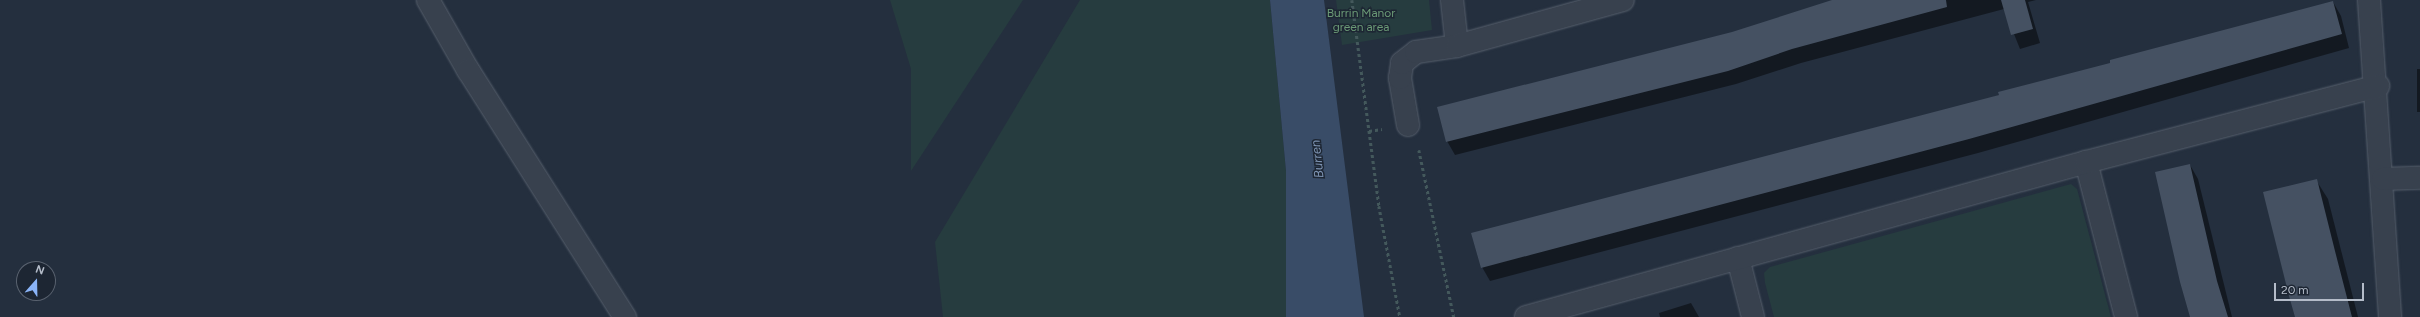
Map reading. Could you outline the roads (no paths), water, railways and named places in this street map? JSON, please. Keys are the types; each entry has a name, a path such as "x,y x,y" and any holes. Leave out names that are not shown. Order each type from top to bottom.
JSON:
{"street":[{"path":"428,0 468,70 625,317"},
{"path":"1452,0 1457,46"},
{"path":"1408,125 1400,78 1402,63 1416,52 1457,46 1624,0"},
{"path":"2369,0 2378,86 2390,317"},
{"path":"1526,317 2086,162 2378,86"},
{"path":"2086,162 2126,317"},
{"path":"2383,179 2420,178"},
{"path":"1738,258 1753,317"}],"water":[{"name":"Burren","path":"1270,0 1324,0 1364,317 1286,317 1286,171"}],"park label":[{"name":"Burrin Manor green area","path":"1361,21"}]}
